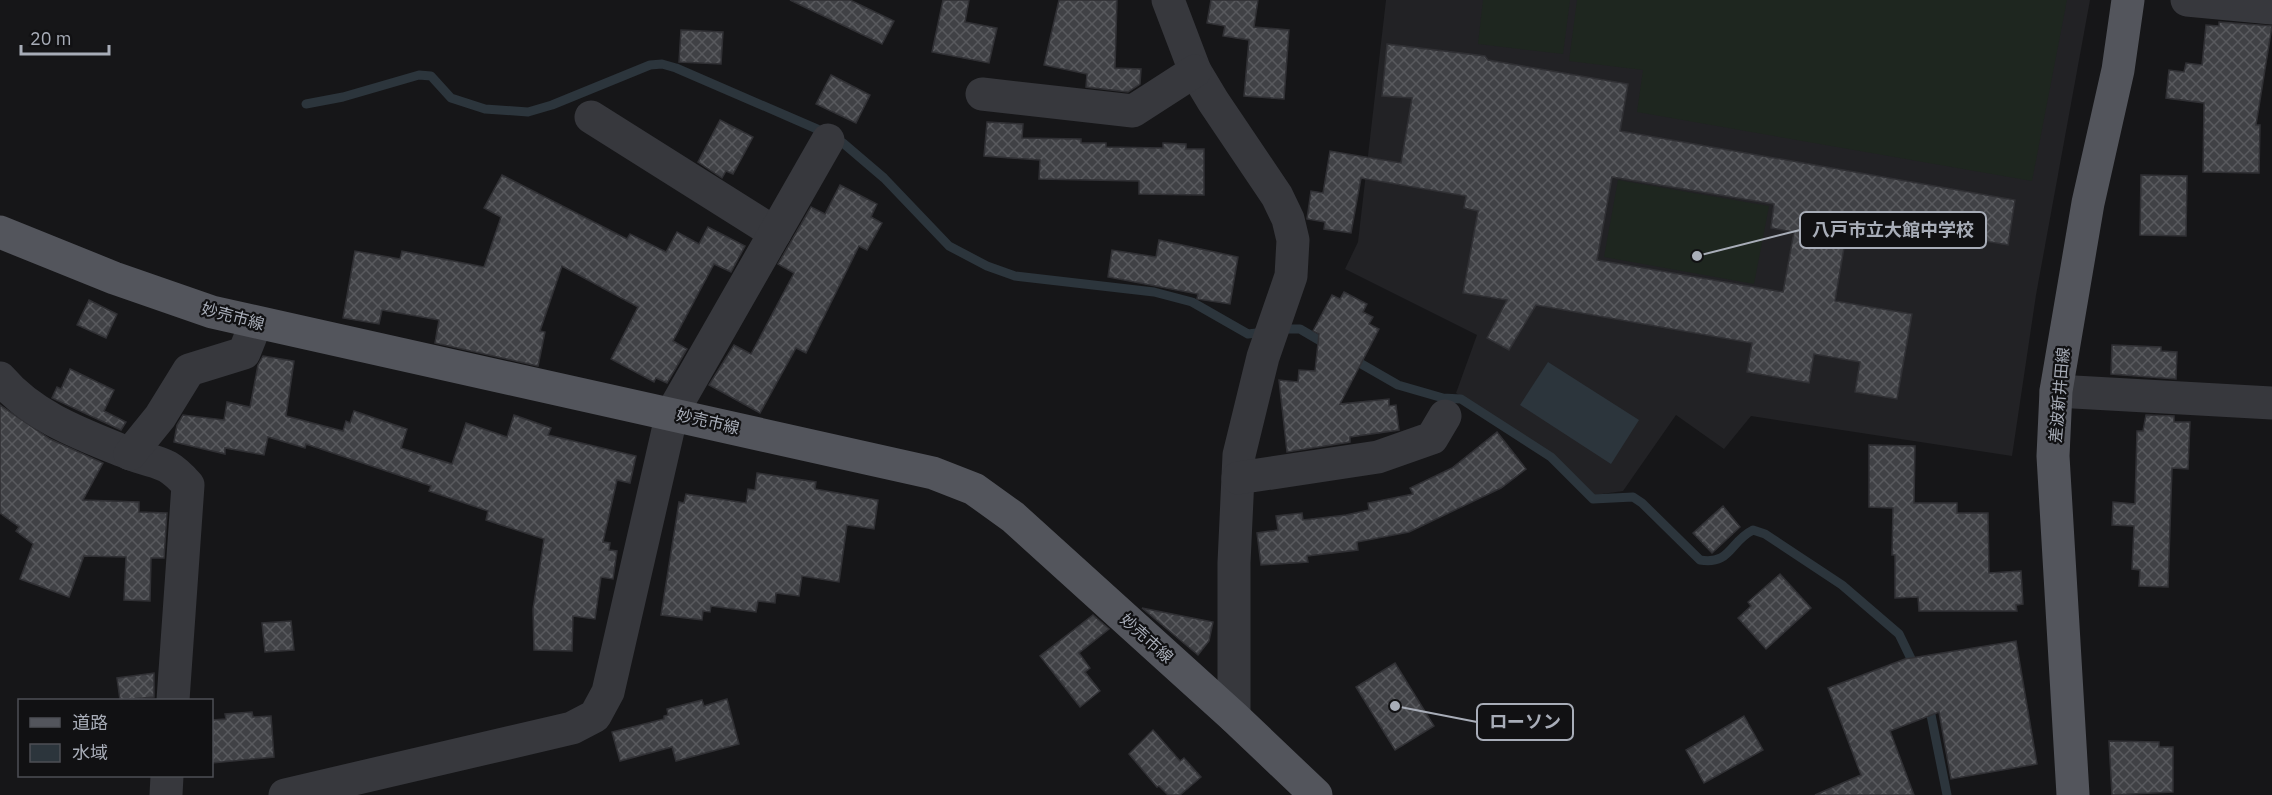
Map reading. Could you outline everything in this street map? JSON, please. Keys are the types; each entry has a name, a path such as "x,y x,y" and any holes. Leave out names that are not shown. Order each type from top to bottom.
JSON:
{"main road":[{"name":"差波新井田線","path":"2073,795 2053,456 2056,391 2088,203 2118,70 2128,0"},
{"name":"妙売市線","path":"0,232 114,278 212,312 933,473 974,489 1013,517 1234,717 1316,795"}],"street":[{"path":"1168,0 1195,71 1277,196 1288,219 1293,240 1291,276 1263,357 1239,455 1234,563 1234,717"},
{"path":"2187,0 2272,8"},
{"path":"982,94 1133,111 1195,71"},
{"path":"591,117 775,233"},
{"path":"285,795 572,728 595,716 608,692 672,413 828,140"},
{"path":"130,454 160,417 189,370 244,353 256,323"},
{"path":"0,378 11,392 45,418 130,454 171,466 188,485 173,699"},
{"path":"2056,391 2272,403"},
{"path":"1238,478 1378,457 1432,438 1445,416"},
{"path":"166,795 168,777"}],"shaded area":[{"path":"1386,0 2090,0 2036,295 2012,456 1751,416 1724,449 1676,415 1623,491 1595,495 1554,455 1456,393 1477,335 1345,269 1358,242"},
{"path":"1483,0 1570,0 1563,54 1478,44"},
{"path":"1577,0 2067,0 2032,181 1637,112 1643,70 1569,61"},
{"path":"1618,180 1769,206 1754,284 1604,257"}],"water":[{"path":"1548,362 1639,420 1611,464 1520,405"}],"building":[{"path":"790,0 850,0 894,21 882,44"},
{"path":"943,0 969,0 965,22 997,28 989,63 932,52"},
{"path":"1059,0 1117,0 1115,68 1141,69 1140,84 1128,92 1086,87 1087,74 1044,65"},
{"path":"1211,0 1258,0 1254,27 1289,30 1284,99 1244,96 1249,40 1223,36 1225,26 1207,23"},
{"path":"2219,22 2272,26 2256,125 2260,125 2259,173 2203,172 2204,103 2166,98 2169,70 2184,72 2186,63 2202,65 2206,25 2219,26"},
{"path":"681,30 723,32 721,64 679,62"},
{"path":"1387,44 1485,56 1488,60 1628,84 1620,131 2015,200 2008,245 1849,218 1835,301 1912,314 1897,399 1855,392 1860,362 1814,354 1809,383 1747,372 1752,343 1536,305 1509,350 1487,338 1507,300 1463,293 1478,211 1464,208 1466,196 1361,178 1351,233 1324,229 1325,222 1307,219 1311,191 1323,193 1330,151 1401,163 1412,98 1382,96","holes":["1612,177 1774,204 1771,228 1794,232 1783,292 1597,260"]},
{"path":"831,75 870,95 856,123 816,104"},
{"path":"720,120 753,137 733,174 726,171 722,178 698,162"},
{"path":"987,122 1023,124 1022,138 1081,139 1081,143 1106,143 1106,147 1163,148 1163,143 1186,144 1186,149 1204,149 1204,195 1139,194 1139,181 1039,179 1040,160 984,156"},
{"path":"502,175 627,239 630,234 666,252 677,232 699,244 708,227 745,246 731,272 714,264 673,341 687,349 667,383 656,378 654,382 611,359 638,307 562,266 540,331 545,332 538,366 435,343 439,320 382,310 379,324 343,318 355,251 400,259 402,251 484,267 501,217 484,208"},
{"path":"2141,175 2187,176 2186,236 2140,235"},
{"path":"840,185 877,204 871,217 882,223 867,250 859,246 806,353 796,348 760,413 709,385 734,345 751,354 794,273 778,264 811,207 825,214"},
{"path":"1159,240 1238,257 1230,304 1197,299 1198,294 1108,277 1112,250 1156,257"},
{"path":"1344,292 1367,304 1363,312 1373,317 1369,324 1379,329 1340,404 1389,399 1389,406 1396,405 1399,430 1350,437 1350,442 1287,452 1279,380 1298,382 1299,370 1315,371 1319,334 1313,331 1332,295 1340,299"},
{"path":"89,300 117,314 106,338 77,325"},
{"path":"2112,345 2161,347 2161,351 2177,352 2176,379 2111,374"},
{"path":"263,356 294,361 286,416 343,431 346,421 350,423 354,411 407,429 401,448 452,464 466,423 507,437 514,415 551,428 548,435 636,456 630,483 617,480 603,542 610,543 609,550 617,551 613,579 601,577 595,619 573,616 572,651 534,650 533,609 544,539 486,520 488,511 429,491 431,486 306,444 305,448 268,437 264,455 225,448 225,454 174,442 177,425 183,415 224,420 227,402 250,407 258,365"},
{"path":"70,369 114,390 104,411 126,422 121,430 52,398 57,387 61,389"},
{"path":"0,405 50,439 103,463 83,500 139,502 139,512 167,513 164,558 151,558 150,601 124,600 126,557 84,556 69,597 20,579 33,544 16,531 19,527 0,513"},
{"path":"2146,415 2174,416 2174,422 2190,422 2188,469 2172,468 2168,587 2139,586 2140,570 2132,569 2134,526 2112,525 2113,502 2135,504 2137,431 2143,431"},
{"path":"1497,432 1526,469 1501,488 1409,532 1357,542 1358,550 1307,556 1308,562 1261,565 1257,533 1278,530 1276,516 1302,513 1303,520 1346,515 1369,510 1368,503 1413,494 1410,488 1452,468"},
{"path":"1869,445 1915,446 1914,503 1957,503 1957,513 1988,513 1989,573 2021,571 2023,604 2016,605 2017,611 1919,611 1918,597 1895,598 1895,555 1892,555 1893,508 1869,507"},
{"path":"757,473 816,482 815,489 878,500 874,529 847,525 839,582 802,576 799,596 776,593 775,603 758,601 756,612 711,606 710,612 703,611 702,620 661,615 679,502 684,503 686,494 746,503 748,489 755,490"},
{"path":"1723,506 1740,527 1712,553 1693,533"},
{"path":"1780,574 1811,608 1766,649 1738,618 1751,606 1748,602"},
{"path":"1142,608 1213,622 1209,641 1198,655"},
{"path":"1093,615 1109,629 1079,653 1090,668 1085,672 1100,691 1080,707 1040,656"},
{"path":"291,621 294,650 265,652 262,623"},
{"path":"2016,641 2037,764 1951,779 1939,712 1890,731 1914,795 1815,795 1861,775 1828,688 1905,659"},
{"path":"1395,663 1434,726 1395,750 1356,687"},
{"path":"154,673 154,697 120,699 117,678"},
{"path":"727,699 739,744 676,761 672,747 620,761 612,732 664,719 664,716 668,715 667,709 702,700 704,706"},
{"path":"252,712 253,717 271,716 274,757 213,763 213,720 226,719 225,714"},
{"path":"1744,716 1763,750 1704,783 1686,750"},
{"path":"1153,730 1180,761 1184,758 1201,777 1180,795 1168,795 1159,786 1157,787 1129,754"},
{"path":"2109,741 2159,742 2159,747 2173,747 2173,792 2112,795"}],"waterway":[{"path":"306,104 343,97 419,75 431,76 451,98 485,109 528,112 552,105 650,65 662,64 817,129 843,143 884,178 949,246 987,266 1015,276 1154,292 1192,302 1248,334 1265,332"},
{"path":"1278,329 1300,329 1329,346"},
{"path":"1351,358 1398,385 1443,398 1461,399 1551,457 1593,499 1633,497 1700,560 1710,561 1724,556 1753,530 1765,534 1842,585 1899,634 1915,667"},
{"path":"1929,705 1947,795"}],"place":[{"name":"八戸市立大館中学校","path":"1697,256"},
{"name":"ローソン","path":"1395,706"}]}
